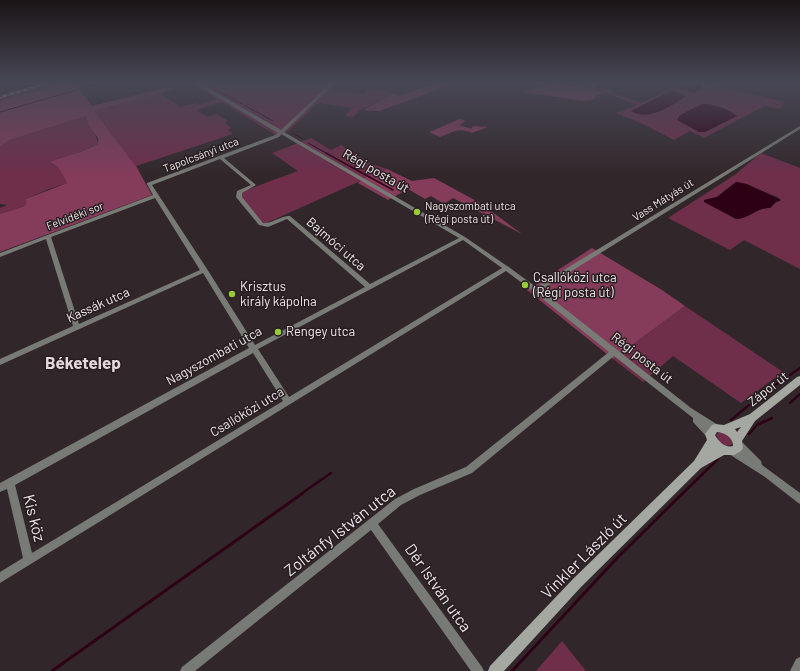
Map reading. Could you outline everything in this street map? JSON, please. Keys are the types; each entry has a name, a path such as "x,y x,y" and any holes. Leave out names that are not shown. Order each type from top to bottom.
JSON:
{"street":[{"name":"Régi posta út","path":"251,114 463,238 507,268 688,410 712,434"},
{"name":"Tapolcsányi utca","path":"157,195 149,184 277,136 300,114"},
{"name":"Vass Mátyás út","path":"536,290 800,127"},
{"name":"Bajmóci utca","path":"220,157 254,185 239,192 239,197 261,224 268,225 288,217 369,288"},
{"name":"Felvidéki sor","path":"0,255 157,195"},
{"path":"157,195 253,349 288,402"},
{"path":"48,236 77,328"},
{"name":"Nagyszombati utca","path":"0,488 253,349 463,238"},
{"name":"Csallóközi utca","path":"0,578 507,268"},
{"name":"Kassák utca","path":"0,362 205,270"},
{"name":"Zoltánfy István utca","path":"186,671 398,502 417,492 457,476 475,466 614,352"},
{"name":"Zápor út","path":"726,429 752,418 800,380"},
{"name":"Zápor út","path":"733,446 752,418"},
{"path":"712,434 726,429 733,446"},
{"path":"712,434 733,446 800,499"},
{"name":"Vinkler László út","path":"697,465 712,434"},
{"name":"Vinkler László út","path":"495,671 577,583 697,465 733,446"},
{"name":"Kis köz","path":"10,483 29,560"},
{"name":"Dér István utca","path":"372,523 478,671"},
{"path":"796,671 800,663"}],"shaded area":[{"path":"0,114 97,114 136,166 152,195 0,252 0,214 25,206 26,199 67,183 58,167 50,162 93,147 98,144 98,138 89,126 86,116 10,140 0,146"},
{"path":"97,114 203,114 207,117 217,114 228,121 225,123 232,128 228,130 233,134 136,166"},
{"path":"242,114 306,114 288,131 279,137"},
{"path":"346,114 356,114 353,117 345,116"},
{"path":"619,114 684,114 677,118 699,132 705,132 737,116 733,114 748,114 704,138 690,131 674,140 641,123"},
{"path":"735,114 737,116 705,132 699,132 677,120 680,115"},
{"path":"86,116 98,144 51,163 58,167 67,183 26,199 25,206 0,214 0,208 7,205 0,204 0,146 10,140"},
{"path":"460,119 466,121 459,125 471,129 473,126 488,127 472,133 460,130 440,137 429,132"},
{"path":"311,138 331,150 341,145 371,164 387,169 264,224 240,198 241,192 298,171 272,153"},
{"path":"761,153 800,168 800,269 744,240 730,250 668,218 736,174","holes":["736,182 778,197 781,201 776,202 770,208 761,209 745,217 736,219 704,200 717,197"]},
{"path":"387,169 412,181 434,178 480,203 522,234 453,198 444,204 431,196 425,199 408,189 388,200 358,183 364,178"},
{"path":"736,182 747,184 781,200 776,202 770,208 761,209 745,217 736,219 704,202 704,200 717,197"},
{"path":"592,248 662,290 685,306 613,359 527,290"},
{"path":"685,306 783,372 741,403 673,356 643,382 613,359"},
{"path":"722,432 730,437 733,442 731,445 726,446 720,443 716,434"},
{"path":"562,641 586,671 536,671"}],"waterway":[{"path":"261,114 273,121"},
{"path":"292,133 301,138"},
{"path":"308,143 328,154"},
{"path":"326,153 393,190"},
{"path":"790,375 800,368"},
{"path":"769,389 783,380"},
{"path":"790,403 800,394"},
{"path":"731,420 749,405"},
{"path":"749,434 757,425 772,418"},
{"path":"682,494 718,459"},
{"path":"301,494 331,473"},
{"path":"52,671 303,493"},
{"path":"512,671 618,557 683,493"}],"place":[{"name":"Nagyszombati utca (Régi posta út)","path":"417,212"},
{"name":"Csallóközi utca (Régi posta út)","path":"525,285"},
{"name":"Krisztus király kápolna","path":"232,294"},
{"name":"Rengey utca","path":"278,332"}],"district":[{"name":"Béketelep","path":"83,363"}]}
